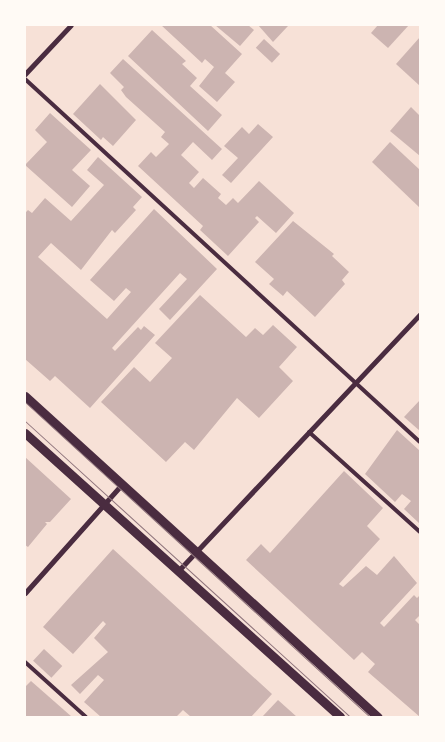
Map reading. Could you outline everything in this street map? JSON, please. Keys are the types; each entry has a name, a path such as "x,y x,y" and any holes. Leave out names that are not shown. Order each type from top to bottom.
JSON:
{"street":[{"path":"25,74 71,25"},
{"path":"178,571 420,314"},
{"path":"25,396 378,717"},
{"path":"25,433 340,717"},
{"path":"25,592 122,484"}],"lane":[{"path":"25,79 420,442"},
{"path":"308,432 420,532"},
{"path":"25,662 86,717"}],"building":[{"path":"161,25 210,25 242,54 225,73 235,82 217,102 199,86 214,67 205,59 202,63"},
{"path":"215,25 248,25 254,30 240,46"},
{"path":"258,25 286,25 288,26 273,42"},
{"path":"378,25 409,25 388,48 371,33"},
{"path":"152,30 186,61 182,64 197,78 190,86 222,115 208,131 128,56"},
{"path":"420,37 420,86 396,64"},
{"path":"264,39 280,54 272,63 256,48"},
{"path":"123,59 222,149 212,160 193,142 181,155 199,172 189,183 194,188 203,178 221,194 218,198 226,205 233,198 238,203 259,181 294,213 276,233 257,216 255,218 259,222 228,256 200,230 203,226 138,166 151,152 156,157 169,144 161,137 165,132 126,97 121,90 124,87 110,73"},
{"path":"100,84 136,120 113,146 103,137 101,140 73,114"},
{"path":"411,107 420,116 420,156 390,131"},
{"path":"50,113 91,150 72,170 90,186 72,207 25,165 47,142 35,130"},
{"path":"258,124 273,137 231,183 222,175 238,158 224,146 242,127 249,134"},
{"path":"390,142 420,170 420,208 372,162"},
{"path":"98,157 142,197 133,207 136,210 115,233 112,230 81,270 51,243 38,257 107,319 131,292 126,288 114,301 90,280 154,209 217,269 170,320 159,309 187,279 180,273 112,348 115,351 138,327 141,330 144,326 155,335 90,408 55,376 50,381 25,359 25,213 28,210 32,213 45,198 71,221 104,185 87,170"},
{"path":"293,221 334,254 332,256 349,272 342,280 345,284 315,317 287,291 283,296 269,284 274,279 255,262"},
{"path":"200,295 246,337 255,328 263,335 273,325 297,347 279,367 293,381 259,418 237,398 194,450 185,442 166,462 101,402 134,367 150,382 172,358 155,343"},
{"path":"420,400 420,431 404,417"},
{"path":"397,430 420,451 420,524 404,509 411,501 402,494 395,502 365,474"},
{"path":"25,457 71,499 50,522 45,522 47,524 28,547 25,545"},
{"path":"344,471 383,508 367,526 380,539 339,584 343,587 366,566 377,575 394,556 417,583 380,623 384,627 414,595 417,598 420,595 420,615 415,620 420,625 420,717 368,672 375,664 362,652 354,660 246,560 261,544 270,553"},
{"path":"113,549 272,694 251,717 191,717 183,710 176,717 101,717 84,702 104,680 98,675 80,694 71,685 108,652 94,638 106,624 103,621 73,654 43,627"},
{"path":"44,649 62,666 51,678 33,661"},
{"path":"31,681 72,717 25,717 25,687"},
{"path":"278,700 297,717 262,717"}],"tram line":[{"path":"25,402 370,717"},
{"path":"25,421 350,717"}]}
